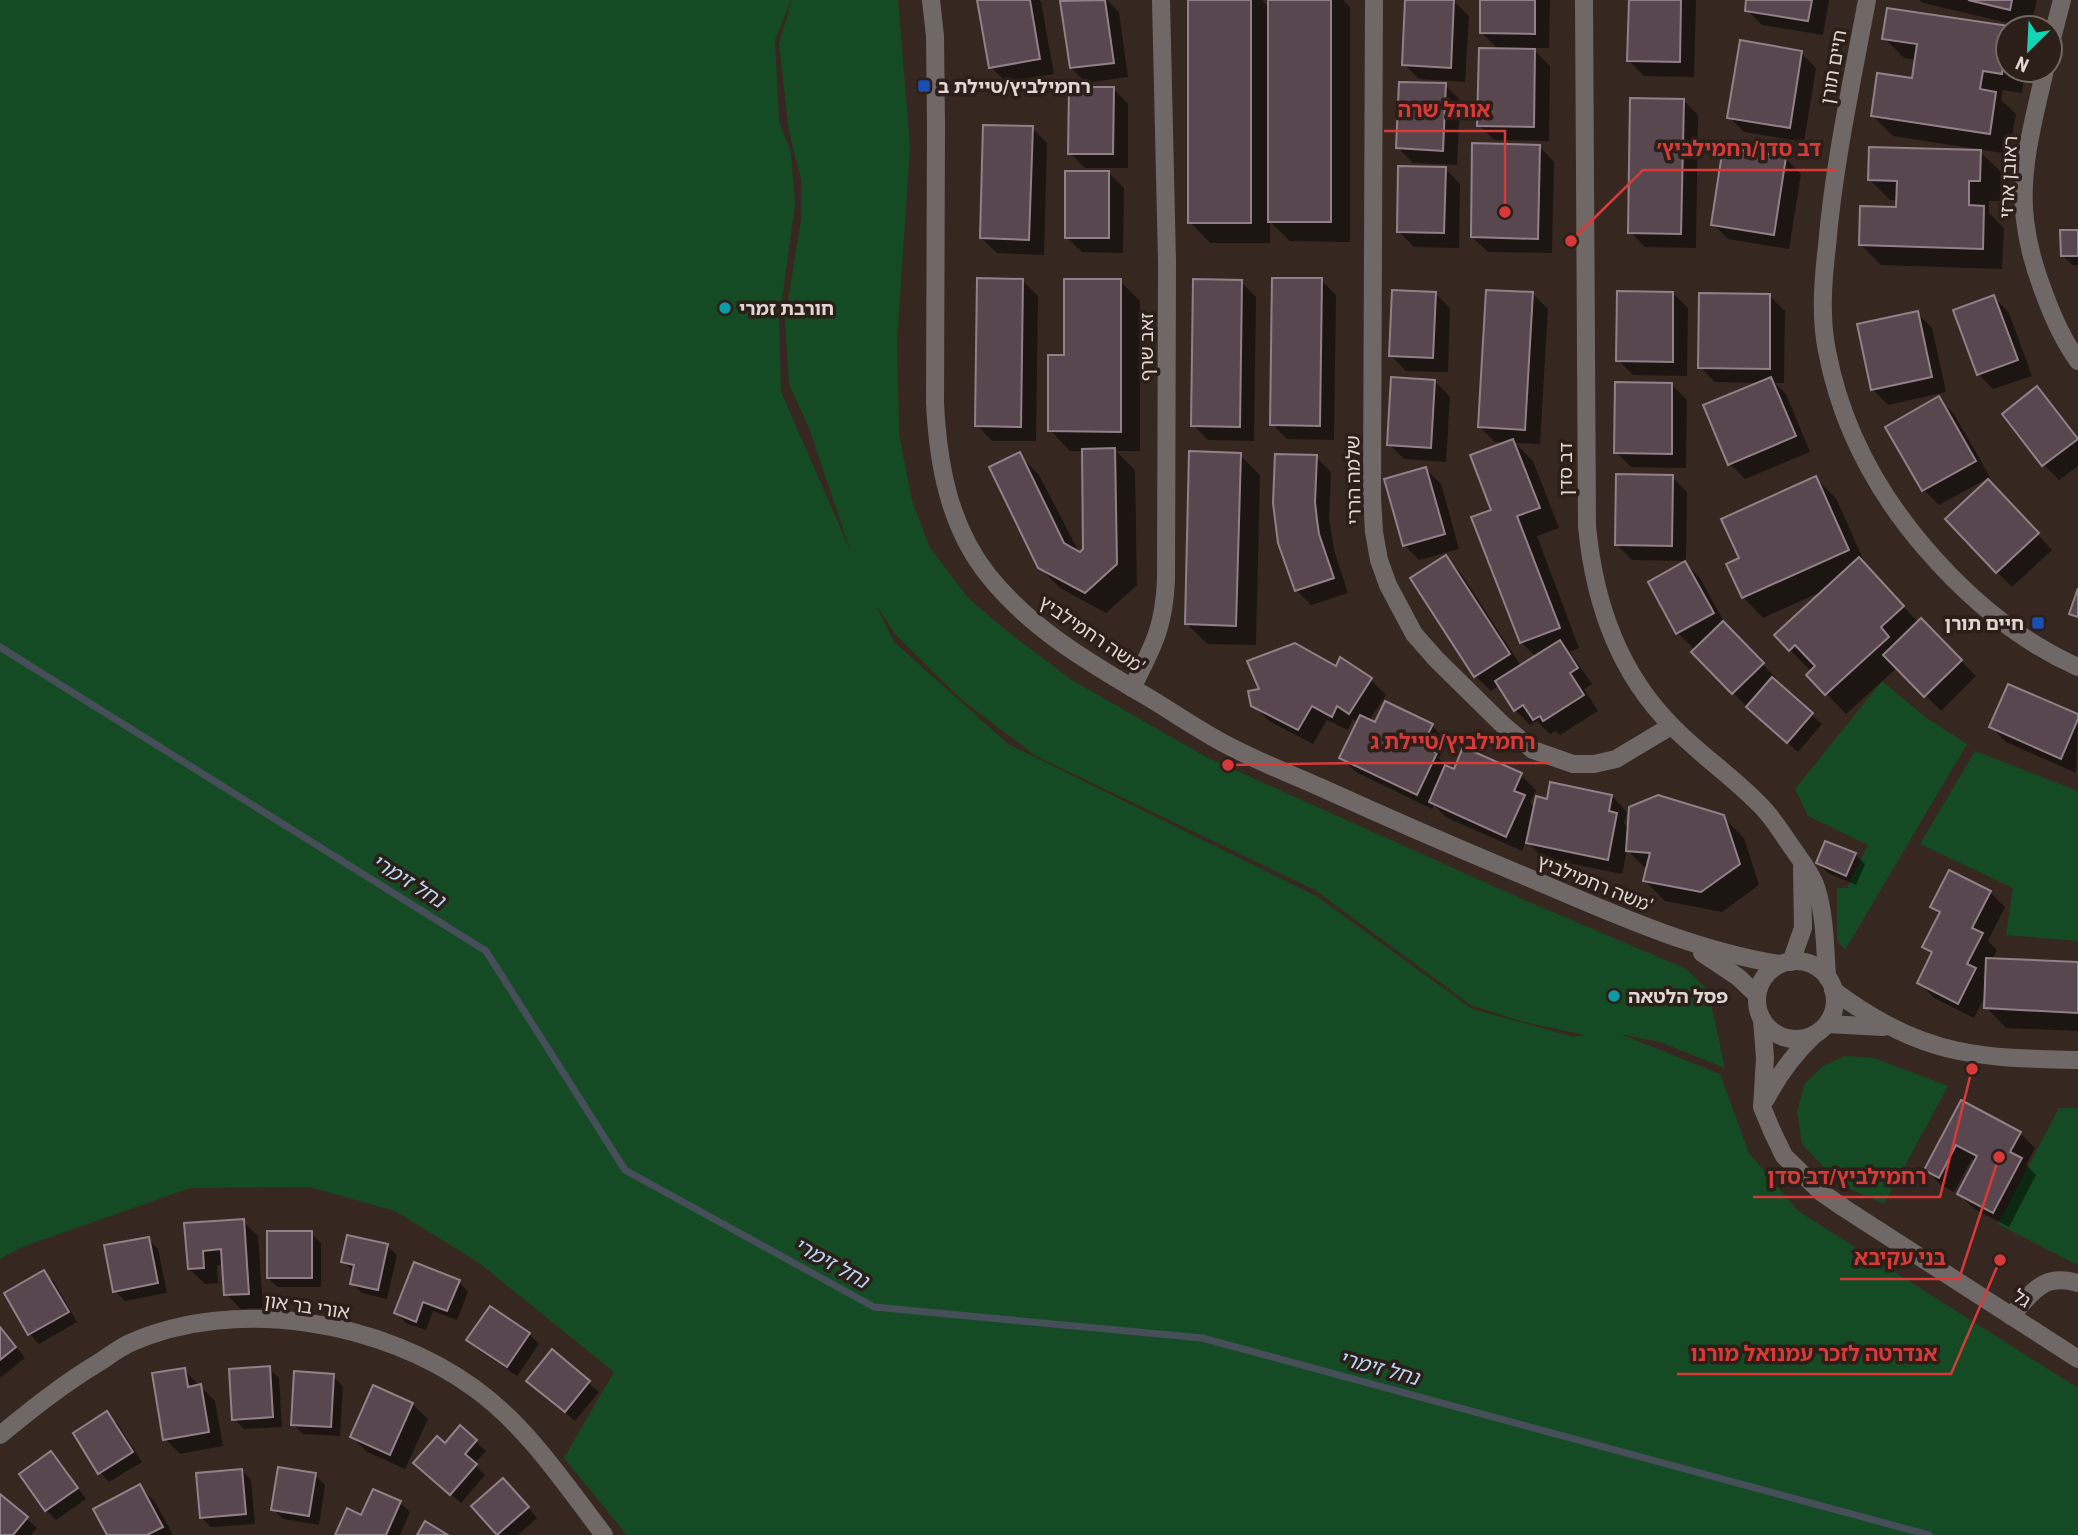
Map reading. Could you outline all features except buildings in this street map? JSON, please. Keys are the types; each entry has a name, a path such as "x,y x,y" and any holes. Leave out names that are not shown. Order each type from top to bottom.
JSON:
{"street":[{"name":"משה רחמילביץ'","path":"931,0 936,125 935,403 942,471 952,507 967,543 987,573 1037,625 1079,655 1230,746 1444,843 1677,940 1712,958 1757,995"},
{"name":"זאב שרף","path":"1132,688 1160,630 1165,608 1167,261 1161,0"},
{"name":"שלמה הררי","path":"1374,0 1372,497 1379,560 1388,585 1414,634 1503,725 1533,750 1573,764 1594,764 1616,759 1671,726"},
{"name":"דב סדן","path":"1584,0 1587,512 1590,558 1609,630 1625,666 1671,726 1760,805 1802,861 1815,887 1830,983"},
{"name":"חיים תורן","path":"1867,0 1839,153 1824,272 1826,349 1846,419 1871,474 1909,530 1962,589 2005,625 2048,653 2078,667"},
{"name":"ראובן ארזי","path":"2042,84 2029,142 2024,218 2032,259 2045,296 2059,331 2078,361"},
{"path":"1802,861 1802,929 1785,963 1766,976 1757,995 1762,1019 1770,1029 1781,1036 1794,1039 1820,1029 1890,1028"},
{"name":"משה רחמילביץ'","path":"1677,940 1734,956 1785,963"},
{"path":"1785,963 1811,965 1830,983 1890,1028 1958,1051 2016,1058 2078,1060"},
{"path":"1762,1107 1793,1055 1833,1013 1830,983"},
{"name":"גל","path":"1762,1019 1765,1058 1762,1107 1784,1156 1821,1192 2078,1359"},
{"path":"2011,1315 2040,1284 2059,1278 2078,1283"},
{"name":"אורי בר און","path":"0,1435 46,1397 103,1360 129,1344 171,1329 223,1319 283,1320 339,1328 436,1363 476,1388 517,1427 604,1535"}],"green space":[{"path":"0,0 791,0 775,40 779,121 791,153 795,204 779,321 781,392 851,552 809,428 789,384 785,319 801,220 801,179 789,132 779,43 792,0 898,0 910,147 897,341 899,434 912,501 930,548 969,599 1070,679 1208,758 1522,899 1686,969 1708,990 1725,1068 1660,1042 1620,1034 1720,1074 1749,1153 1798,1211 2078,1388 2078,1535 627,1535 564,1458 614,1372 478,1262 395,1211 310,1187 190,1188 22,1247 0,1259","holes":["876,605 896,635 962,700 1036,756 1315,890 1471,1005 1524,1022 1585,1035 1574,1037 1472,1009 1316,896 1008,744 894,642"]},
{"path":"1882,681 1925,717 1967,744 1845,950 1837,940 1837,888 1847,888 1868,845 1808,816 1795,789"},
{"path":"1975,751 2078,791 2078,941 2006,935 2013,888 1920,844"},
{"path":"1845,1056 1874,1058 1948,1086 1884,1204 1841,1185 1802,1144 1797,1111 1805,1083 1823,1066"},
{"path":"2059,1108 2078,1108 2078,1265 1998,1224"}],"waterway":[{"name":"נחל זימרי","path":"0,647 486,951 625,1170 874,1307 1202,1338 1929,1535"}],"place":[{"name":"רחמילביץ/טיילת ב","path":"924,86"},
{"name":"אוהל שרה","path":"1505,212"},
{"name":"דב סדן/רחמילביץ׳","path":"1571,241"},
{"name":"חורבת זמרי","path":"725,308"},
{"name":"חיים תורן","path":"2038,623"},
{"name":"רחמילביץ/טיילת ג","path":"1228,765"},
{"name":"פסל הלטאה","path":"1614,996"},
{"name":"רחמילביץ/דב סדן","path":"1972,1069"},
{"name":"בני עקיבא","path":"1999,1157"},
{"name":"אנדרטה לזכר עמנואל מורנו","path":"2000,1260"}]}
